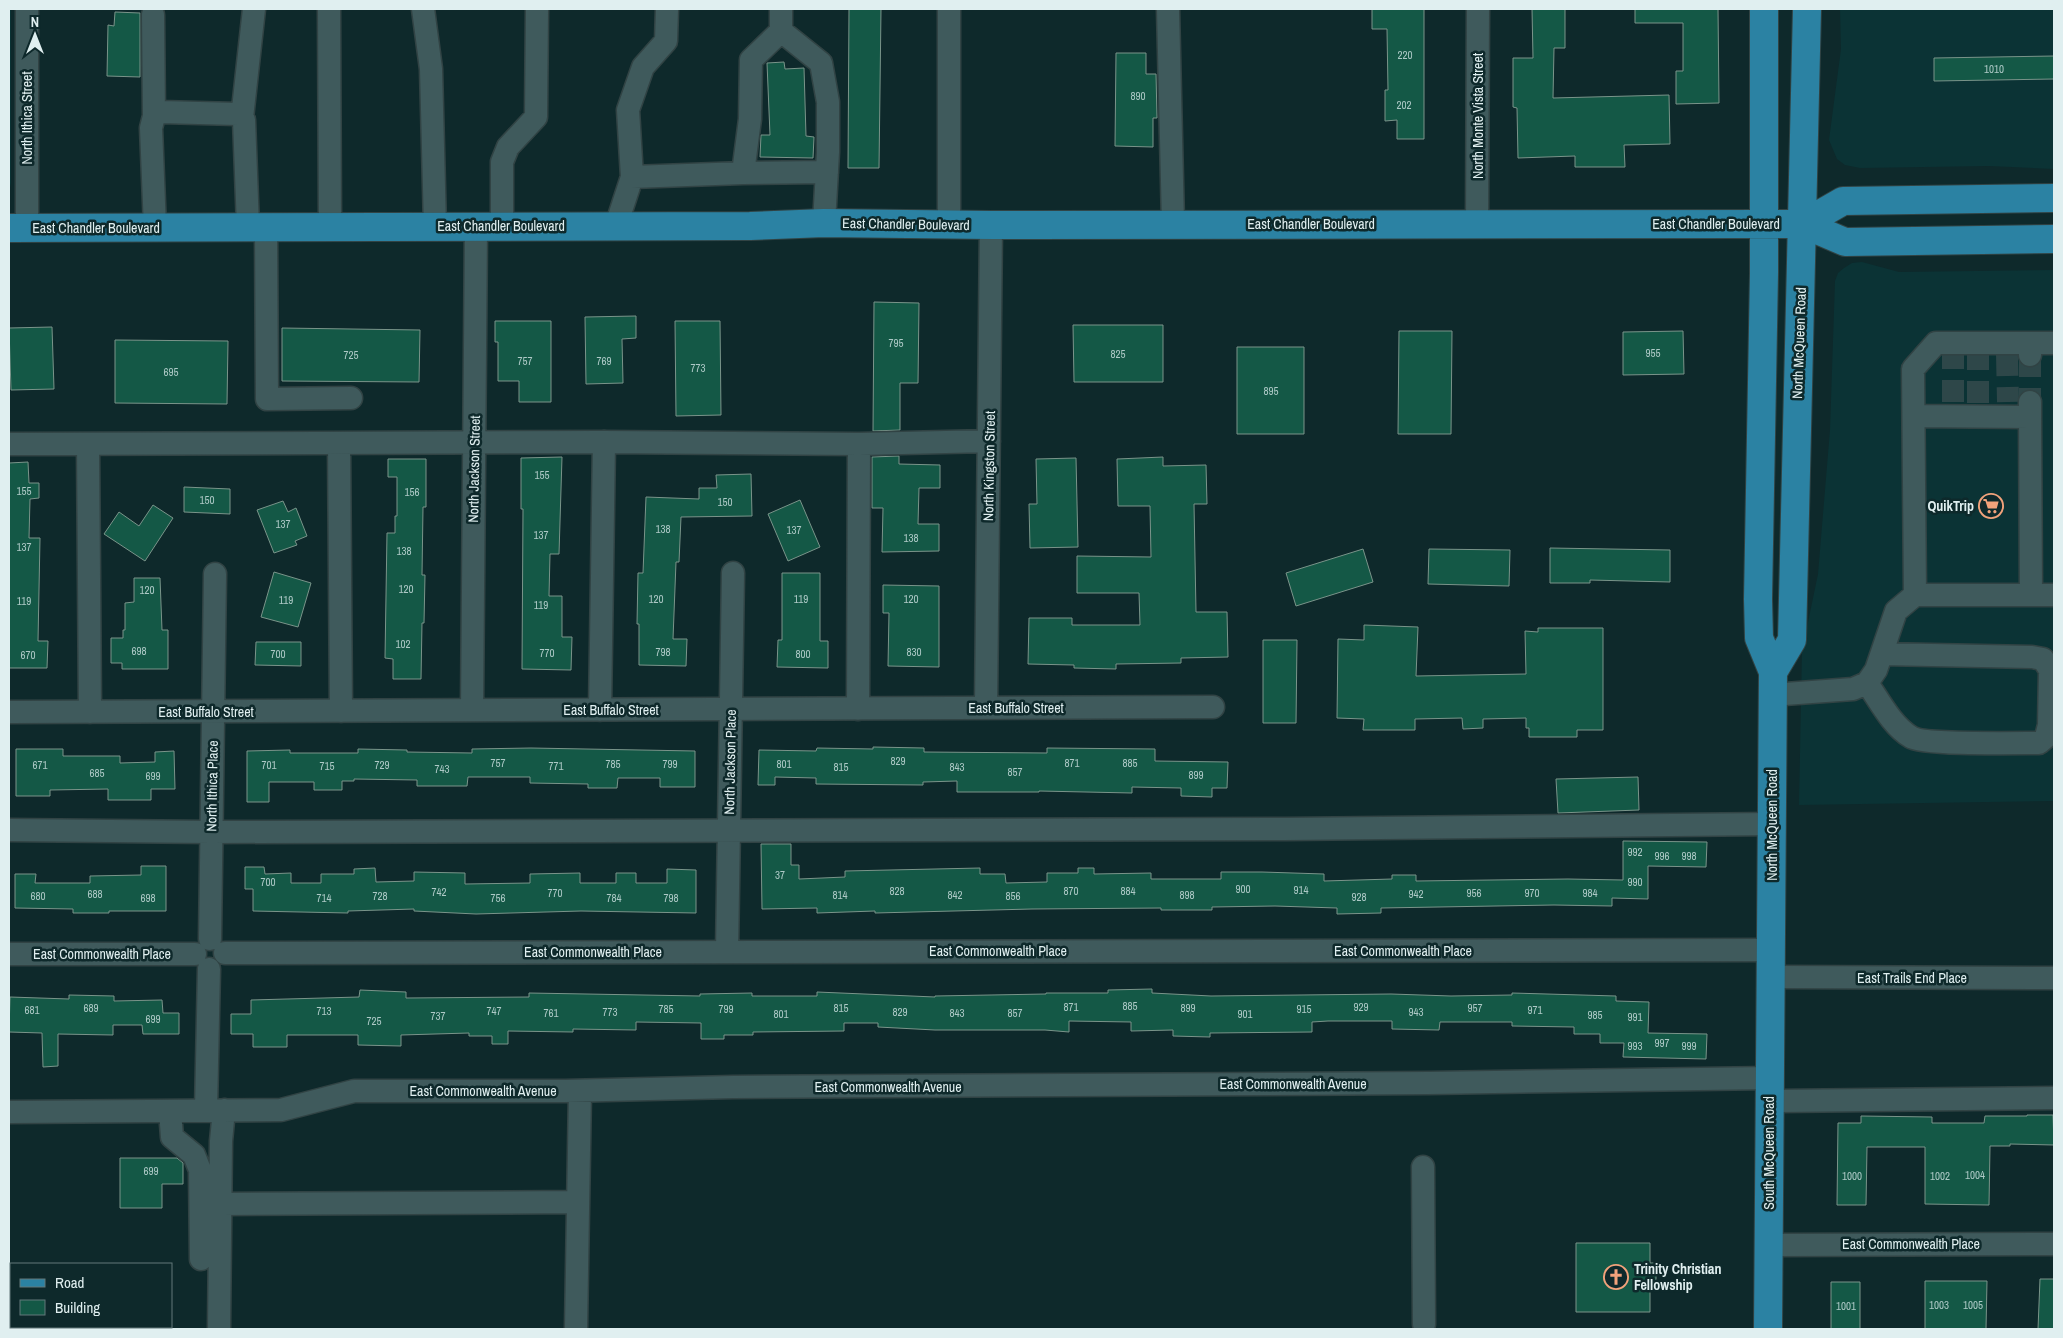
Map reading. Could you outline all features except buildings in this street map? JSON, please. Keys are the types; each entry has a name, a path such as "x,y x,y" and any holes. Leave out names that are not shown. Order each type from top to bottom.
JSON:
{"main road":[{"name":"North McQueen Road","path":"1764,9 1764,224 1758,638 1772,684 1770,977"},
{"name":"North McQueen Road","path":"1772,684 1792,640 1807,9"},
{"name":"East Chandler Boulevard","path":"1803,224 1843,201 2054,198"},
{"name":"East Chandler Boulevard","path":"18,228 750,226 824,223 991,225 1803,224 1845,242 2054,239"},
{"name":"South McQueen Road","path":"1768,1329 1770,977"}],"street":[{"name":"North Ithica Street","path":"18,228 18,52 27,9"},
{"path":"242,118 254,9"},
{"path":"329,9 330,227"},
{"path":"422,9 431,69 435,227"},
{"name":"North Jackson Street","path":"472,710 474,442 489,226 502,162 508,148 536,118 537,9"},
{"path":"616,226 632,176 628,110 643,67 666,41 667,9"},
{"path":"743,173 750,119 751,60 781,31 781,9"},
{"path":"948,9 949,224"},
{"path":"1168,9 1173,224"},
{"name":"North Monte Vista Street","path":"1477,224 1478,9"},
{"path":"153,14 154,116 151,128 156,228"},
{"path":"781,31 821,63 828,102 828,172 824,223"},
{"path":"154,116 161,112 237,114 244,120 257,227 267,399 351,398"},
{"path":"632,176 828,172"},
{"name":"North Kingston Street","path":"986,708 991,225"},
{"path":"1915,595 1913,369 1936,343 1953,347 2030,349 2054,343"},
{"path":"1914,416 1953,409 2019,409 2031,595"},
{"path":"9,444 604,442 859,444 989,441"},
{"path":"600,710 604,442"},
{"path":"339,443 342,711"},
{"path":"88,444 90,712"},
{"path":"858,708 859,444"},
{"name":"North Jackson Place","path":"727,952 733,573"},
{"name":"North Ithica Place","path":"215,574 209,954 215,1110 221,1141 219,1329"},
{"path":"1772,684 1853,689 1867,683 1876,670 1896,611 1915,595 2054,595"},
{"path":"1867,683 1896,724 1911,738 1930,741 2038,743 2046,737 2049,725 2050,670 2043,660 2032,657 1882,654"},
{"name":"East Buffalo Street","path":"9,712 1213,707"},
{"path":"9,830 211,832 1286,829 1772,824"},
{"name":"East Commonwealth Place","path":"9,954 1771,950"},
{"name":"East Trails End Place","path":"1770,977 2054,978"},
{"name":"East Commonwealth Avenue","path":"9,1112 281,1110 354,1091 580,1091 733,1087 1429,1083 2054,1098"},
{"path":"576,1329 580,1091"},
{"path":"170,1111 172,1136 194,1155 200,1170 201,1259"},
{"path":"1424,1167 1424,1324"},
{"path":"221,1204 578,1202"},
{"name":"East Commonwealth Place","path":"1768,1245 2054,1244"}],"shaded area":[{"path":"9,9 11,9 11,183 9,193"},
{"path":"1840,9 2054,9 2054,169 1989,166 1860,168 1845,165 1837,159 1829,140 1841,49"},
{"path":"1862,262 1899,272 2054,270 2054,801 1799,805 1802,651 1818,574 1830,430 1835,281 1838,273 1844,268 1852,263"}],"tunnel":[{"path":"1953,351 1953,402"},
{"path":"1978,353 1978,403"},
{"path":"2007,354 2008,402"},
{"path":"2030,355 2030,401"}],"place":[{"name":"QuikTrip","path":"1991,506"},
{"name":"Trinity Christian Fellowship","path":"1616,1277"}]}
